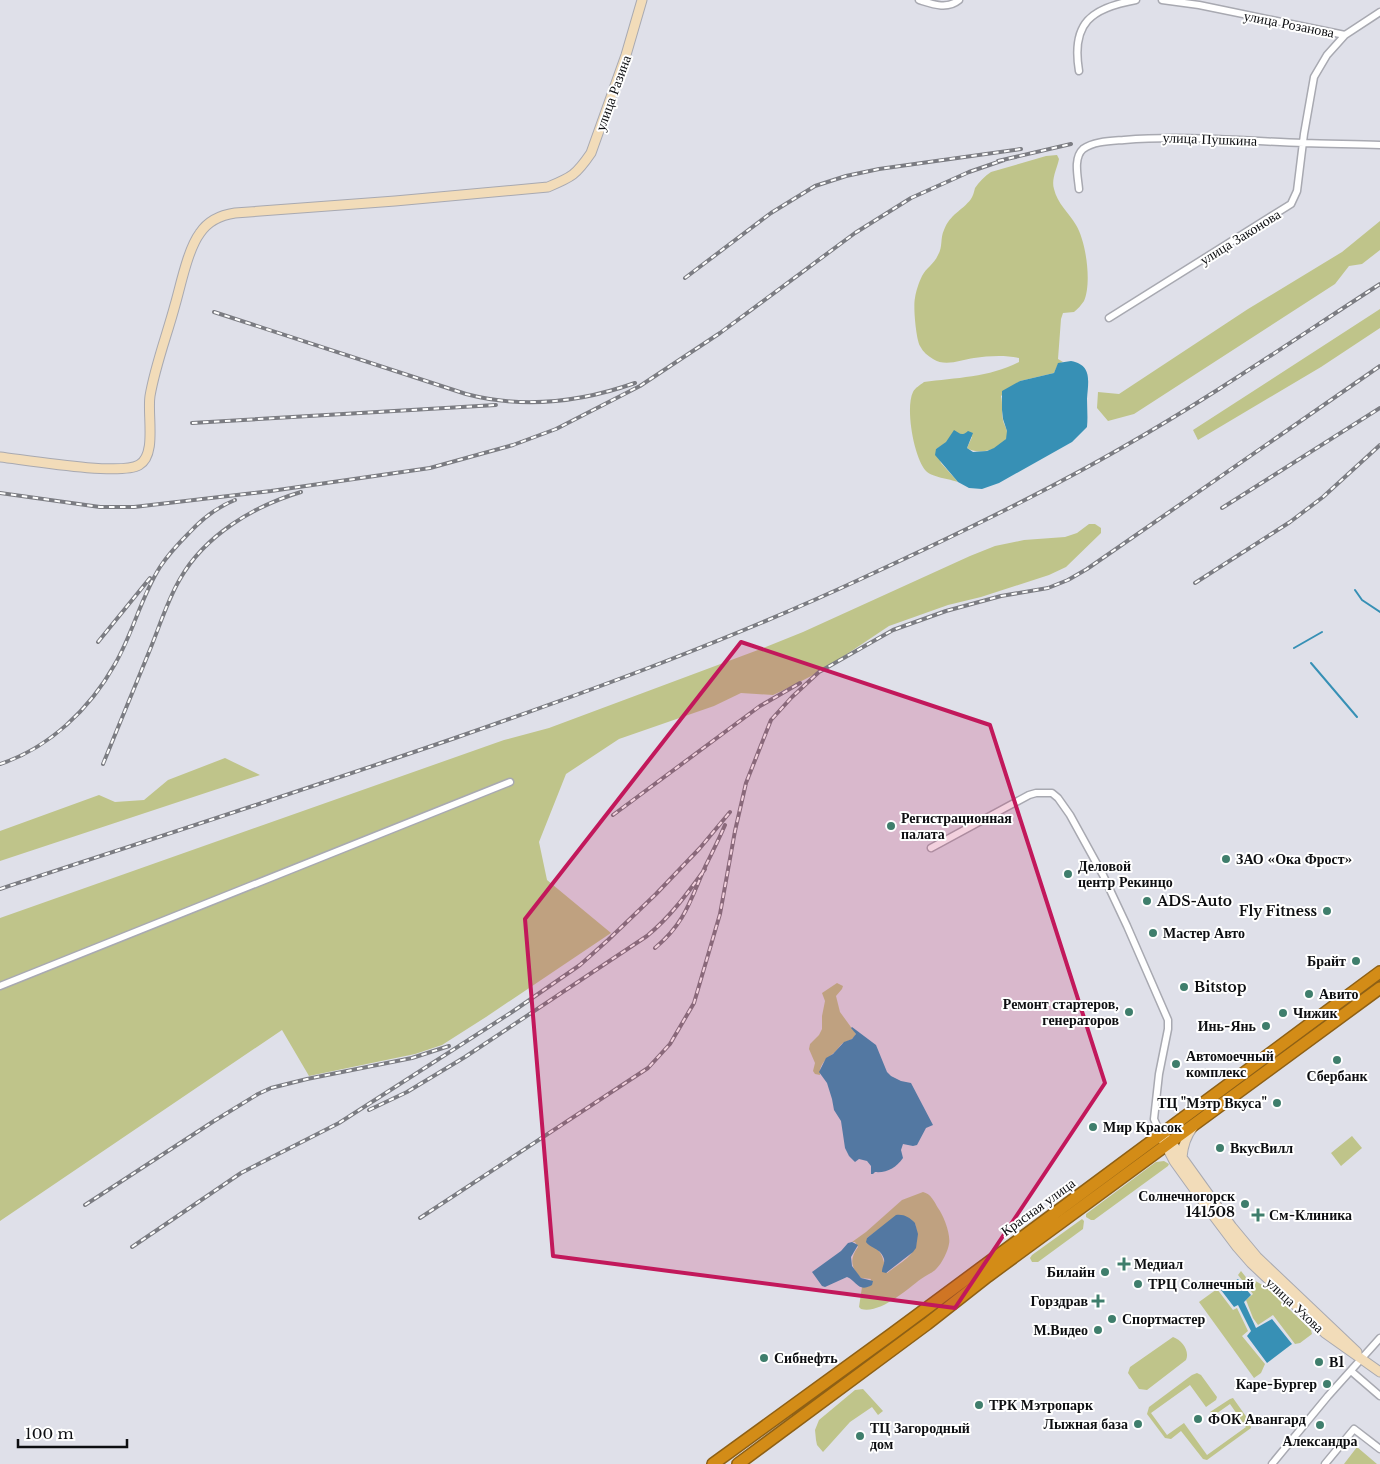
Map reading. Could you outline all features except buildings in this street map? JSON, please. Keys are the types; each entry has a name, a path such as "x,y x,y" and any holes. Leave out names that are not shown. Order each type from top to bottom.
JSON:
{"highway":[{"name":"Красная улица","path":"713,1464 1380,972"},
{"name":"Красная улица","path":"738,1464 928,1324 988,1276 1380,988"}],"street":[{"name":"улица Разина","path":"0,457 112,470 132,468 144,462 150,445 149,410 153,382 182,279 195,240 207,225 220,216 235,213 548,187 570,178 591,153 626,55 642,0"},
{"path":"919,0 941,6 955,4 959,0"},
{"path":"1078,71 1076,50 1079,35 1085,23 1106,7 1136,0"},
{"name":"улица Розанова","path":"1162,0 1199,5 1345,35 1380,12"},
{"name":"улица Законова","path":"1109,318 1291,204 1297,191 1314,77 1327,55 1345,35"},
{"name":"улица Пушкина","path":"1079,189 1077,165 1082,150 1088,146 1105,142 1184,137 1380,145"},
{"path":"0,986 510,782"},
{"path":"931,848 1029,795 1052,793 1058,798 1083,837 1103,875 1168,1020 1154,1119 1161,1135"},
{"path":"1148,1159 1163,1157 1178,1159 1187,1135 1197,1123"},
{"name":"улица Ухова","path":"1161,1135 1237,1247 1263,1276 1324,1333 1380,1372"},
{"path":"1272,1464 1328,1396 1380,1338"},
{"path":"1351,1371 1380,1396"},
{"path":"1325,1464 1354,1429 1380,1449"}],"highlighted area":[{"path":"741,642 990,725 1105,1083 955,1308 553,1256 525,919"}],"green space":[{"path":"1057,155 1059,159 1054,178 1054,189 1058,199 1080,232 1088,273 1088,284 1084,301 1074,312 1063,313 1061,319 1058,359 1063,362 1058,364 1054,373 1020,381 1001,396 1002,417 1007,431 1006,439 1003,443 988,451 976,451 967,448 972,437 960,435 936,449 941,463 958,482 932,475 922,465 912,433 910,409 914,391 924,382 997,371 1019,362 1019,358 991,356 948,363 938,361 927,355 921,348 915,322 914,302 920,281 940,252 943,233 947,225 953,216 971,199 975,188 984,177 991,172 1046,156"},
{"path":"1380,221 1380,250 1362,264 1349,266 1335,284 1134,414 1108,421 1097,408 1098,392 1119,394 1248,309 1342,252"},
{"path":"1380,309 1380,328 1321,367 1198,440 1193,430"},
{"path":"1089,524 1095,524 1101,528 1101,533 1066,567 1049,575 981,597 948,605 889,626 823,670 773,695 741,693 714,706 619,739 566,774 539,842 547,880 611,933 486,1017 442,1045 415,1054 309,1076 282,1030 0,1221 0,918 504,740 549,728 758,650 803,632 995,546 1024,540 1065,537 1077,533"},
{"path":"225,758 260,775 0,861 0,831 99,795 115,802 144,800 168,780"},
{"path":"837,983 843,986 836,996 840,1012 856,1034 852,1039 842,1044 824,1062 820,1075 815,1074 813,1071 815,1063 809,1049 810,1044 822,1029 825,1001 822,993"},
{"path":"1352,1136 1362,1148 1341,1166 1331,1153"},
{"path":"1164,1161 1169,1164 1168,1166 1094,1220 1086,1217 1086,1214 1156,1162"},
{"path":"923,1192 934,1200 949,1236 947,1250 943,1260 935,1270 893,1300 877,1308 861,1309 859,1307 862,1287 868,1287 871,1279 861,1278 855,1271 852,1259 858,1247 855,1242 852,1242 902,1200","holes":["915,1223 917,1241 912,1253 902,1263 887,1273 880,1252 869,1245 867,1238 882,1227"]},
{"path":"1082,1219 1084,1221 1083,1229 1038,1262 1032,1262 1030,1258 1032,1255"},
{"path":"1241,1271 1249,1281 1252,1279 1266,1287 1311,1330 1312,1334 1300,1343 1295,1344 1273,1315 1258,1325 1246,1300 1253,1294 1238,1275"},
{"path":"1217,1289 1233,1310 1237,1308 1248,1331 1242,1336 1265,1364 1261,1373 1254,1378 1199,1302"},
{"path":"1173,1337 1184,1346 1187,1353 1186,1360 1147,1390 1139,1389 1128,1373 1130,1367"},
{"path":"1197,1373 1201,1375 1217,1397 1216,1400 1206,1407 1190,1385 1151,1413 1167,1435 1184,1423 1207,1455 1246,1427 1230,1404 1213,1416 1210,1412 1233,1398 1250,1422 1251,1428 1207,1460 1203,1459 1181,1431 1171,1439 1165,1438 1147,1414 1149,1407"},
{"path":"863,1389 883,1411 878,1415 872,1407 850,1422 823,1452 817,1445 816,1440 815,1430 819,1420 855,1390"},
{"path":"1357,1447 1377,1464 1344,1464"}],"water":[{"path":"1071,361 1083,366 1088,375 1087,427 1072,442 999,483 982,489 969,488 958,482 935,455 936,449 946,442 954,430 962,434 968,431 973,433 967,448 973,452 987,451 994,448 1006,439 1007,431 1003,419 1002,391 1020,381 1054,373 1058,363"},
{"path":"852,1027 876,1045 887,1072 891,1076 911,1083 933,1125 926,1128 917,1145 903,1144 901,1150 903,1158 897,1165 887,1171 875,1172 873,1174 871,1174 871,1166 867,1161 859,1159 855,1162 849,1156 845,1148 841,1121 834,1110 827,1083 819,1072 826,1058 856,1034"},
{"path":"896,1215 906,1216 915,1223 918,1234 916,1248 886,1273 882,1272 883,1255 866,1242 867,1238"},
{"path":"852,1242 858,1245 851,1257 852,1266 861,1278 873,1281 872,1285 864,1288 858,1286 847,1277 825,1287 822,1286 812,1272 841,1251 848,1243"},
{"path":"1238,1279 1251,1295 1244,1302 1256,1328 1272,1319 1292,1344 1267,1363 1247,1336 1251,1331 1238,1305 1234,1307 1221,1290"}],"waterway":[{"path":"1355,590 1362,600 1380,612"},
{"path":"1294,648 1322,632"},
{"path":"1311,663 1357,717"}],"railway":[{"path":"998,161 1071,144"},
{"path":"685,278 771,213 815,186 846,176 879,169 1021,149"},
{"path":"0,493 100,507 134,507 271,491 430,468 513,445 556,429 640,386 720,333 855,233 911,198 969,172 1004,160"},
{"path":"0,889 507,720 662,663 815,600 963,531 1092,465 1188,408 1380,284"},
{"path":"214,312 466,394 487,399 530,402 573,399 615,390 635,383"},
{"path":"420,1218 648,1068 670,1044 694,1003 720,914 746,783 771,720 819,672 893,630 946,611 1001,596 1048,588 1068,580 1087,569 1380,366"},
{"path":"192,423 496,405"},
{"path":"1222,508 1380,408"},
{"path":"1195,583 1290,522 1323,497 1380,445"},
{"path":"103,764 171,596 190,563 232,524 266,505 301,492"},
{"path":"0,764 35,748 66,725 81,711 105,681 115,664 147,590 163,563 177,545 199,523 216,510 235,500"},
{"path":"98,642 150,578"},
{"path":"613,815 760,706 800,683"},
{"path":"132,1247 241,1173 339,1123 512,1012 580,965 656,894 700,848 730,812"},
{"path":"655,948 673,930 686,911 725,825"},
{"path":"369,1110 407,1092 465,1057 647,936 671,913 705,869"},
{"path":"85,1205 214,1121 271,1088 412,1058 449,1046"}],"place":[{"name":"Регистрационная палата","path":"891,826"},
{"name":"ЗАО «Ока Фрост»","path":"1226,859"},
{"name":"Деловой центр Рекинцо","path":"1068,874"},
{"name":"ADS-Auto","path":"1147,901"},
{"name":"Fly Fitness","path":"1327,911"},
{"name":"Мастер Авто","path":"1153,933"},
{"name":"Брайт","path":"1356,961"},
{"name":"Bitstop","path":"1184,987"},
{"name":"Авито","path":"1309,994"},
{"name":"Ремонт стартеров, генераторов","path":"1129,1012"},
{"name":"Чижик","path":"1283,1013"},
{"name":"Инь-Янь","path":"1266,1026"},
{"name":"Сбербанк","path":"1337,1060"},
{"name":"Автомоечный комплекс","path":"1176,1064"},
{"name":"ТЦ \"Мэтр Вкуса\"","path":"1277,1103"},
{"name":"Мир Красок","path":"1093,1127"},
{"name":"ВкусВилл","path":"1220,1148"},
{"name":"Солнечногорск 141508","path":"1245,1204"},
{"name":"См-Клиника","path":"1258,1215"},
{"name":"Медиал","path":"1124,1264"},
{"name":"Билайн","path":"1105,1272"},
{"name":"ТРЦ Солнечный","path":"1138,1284"},
{"name":"Горздрав","path":"1098,1301"},
{"name":"Спортмастер","path":"1112,1319"},
{"name":"М.Видео","path":"1098,1330"},
{"name":"Сибнефть","path":"764,1358"},
{"name":"В1","path":"1319,1362"},
{"name":"Каре-Бургер","path":"1327,1384"},
{"name":"ТРК Мэтропарк","path":"979,1405"},
{"name":"ФОК Авангард","path":"1198,1419"},
{"name":"Лыжная база","path":"1138,1424"},
{"name":"Александра","path":"1320,1425"},
{"name":"ТЦ Загородный дом","path":"860,1436"}]}
